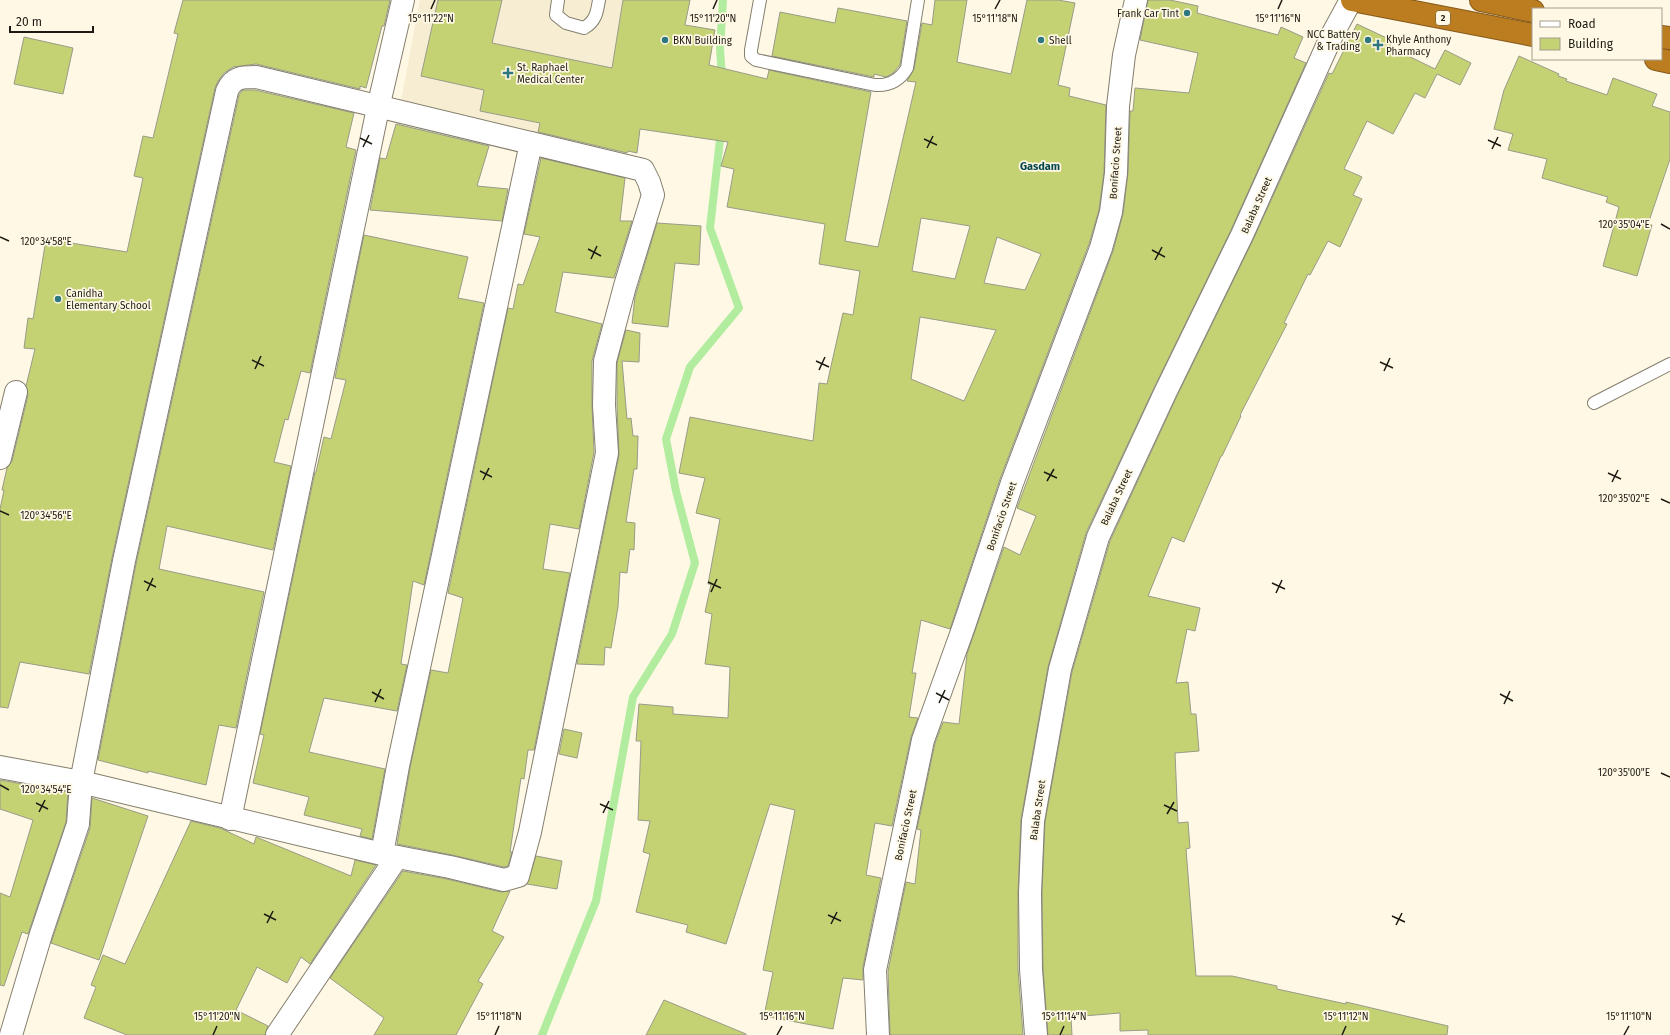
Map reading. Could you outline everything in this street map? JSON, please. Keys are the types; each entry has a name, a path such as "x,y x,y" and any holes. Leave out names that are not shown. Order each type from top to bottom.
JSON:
{"highway":[{"name":"2","path":"1352,0 1532,35"},
{"path":"1481,0 1512,3 1532,11"}],"street":[{"path":"230,819 378,108 403,0"},
{"name":"Bonifacio Street","path":"878,1035 875,970 923,740 964,626 1012,483 1101,248 1111,212 1116,174 1119,99 1124,55 1136,0"},
{"name":"Balaba Street","path":"1036,1035 1031,968 1030,893 1033,821 1060,669 1098,537 1165,393 1242,235 1332,35 1352,0"},
{"path":"0,767 81,782 230,819 504,880 518,876 530,832 607,453 604,405 605,361 624,286 653,195 649,182 642,170 378,108 256,77 237,78 230,84 227,91 126,553 81,782 78,824 41,934 11,1035"},
{"path":"277,1035 389,855 400,758 531,143"},
{"path":"0,458 16,392"}],"lane":[{"path":"558,0 556,15 566,23 584,28 592,23 600,0"},
{"path":"760,0 751,50 751,56 756,60 886,86 903,76 907,68 918,0"},
{"path":"1594,403 1670,364"}],"shaded area":[{"name":"St. Raphael Medical Center","path":"420,0 623,0 598,148 400,106"}],"building":[{"path":"183,0 390,0 366,88 360,86 360,89 256,64 233,67 224,73 218,81 215,88 112,558 89,674 20,662 8,708 0,707 0,509 4,490 2,490 7,468 12,461 28,395 26,386 35,349 24,348 28,318 33,319 46,239 127,252 143,178 134,176 143,136 153,138 178,34 174,33"},
{"path":"438,0 502,0 492,43 612,68 623,0 690,0 685,25 715,30 709,65 767,79 769,70 871,92 845,241 878,247 916,82 907,81 914,69 922,23 932,25 935,0 967,0 957,62 1011,74 1027,0 1058,0 1075,3 1058,85 1070,88 1069,96 1106,105 1104,172 1099,210 1089,244 1000,479 950,629 921,620 912,673 916,673 909,717 918,718 911,737 892,826 875,823 866,875 881,878 863,967 863,980 843,978 833,1029 764,1016 773,972 763,970 795,810 770,804 726,944 686,932 688,925 636,912 650,854 643,852 650,821 638,820 641,741 636,741 639,704 673,707 673,714 728,718 730,667 705,664 712,614 705,612 711,584 708,584 720,519 696,513 705,478 679,473 690,417 813,441 819,383 827,384 843,313 853,315 860,271 819,264 825,224 727,207 734,169 721,166 728,142 640,129 637,153 628,151 627,153 538,132 540,123 480,111 484,90 421,76","holes":["921,218 970,226 955,279 912,271","997,237 1041,254 1025,290 984,283","920,317 996,330 964,401 911,379"]},
{"path":"1148,0 1170,0 1198,6 1197,13 1278,35 1281,27 1303,37 1294,58 1306,63 1231,230 1154,388 1086,533 1048,667 1021,819 1018,893 1018,969 1023,1035 890,1035 888,971 906,882 915,884 921,830 917,829 935,743 943,722 959,724 967,654 1004,547 1020,555 1036,516 1017,508 1113,251 1123,214 1128,173 1130,111 1133,111 1135,88 1189,93 1198,53 1140,40"},
{"path":"838,8 907,21 900,65 893,73 886,77 874,74 874,77 772,56 780,12 835,23"},
{"path":"1357,24 1393,41 1390,47 1435,69 1445,50 1471,63 1460,85 1437,74 1425,98 1415,93 1393,134 1367,121 1344,169 1362,177 1353,195 1362,199 1340,247 1328,241 1310,275 1308,274 1284,323 1287,324 1240,415 1241,416 1221,456 1184,542 1172,537 1148,596 1200,608 1195,631 1187,629 1176,683 1188,682 1191,714 1196,714 1199,751 1175,753 1178,823 1188,822 1190,848 1186,849 1196,976 1232,976 1277,986 1277,989 1346,1004 1346,1002 1448,1026 1447,1035 1148,1035 1148,1030 1120,1031 1120,1013 1071,1017 1072,1035 1048,1035 1043,968 1042,893 1045,822 1072,672 1110,541 1176,398 1253,240 1329,73 1332,74"},
{"path":"24,37 73,48 63,94 14,84"},
{"path":"1519,56 1559,74 1558,76 1567,79 1566,81 1607,95 1613,78 1657,94 1652,106 1670,112 1670,159 1648,224 1652,225 1637,276 1603,266 1619,207 1606,202 1608,197 1542,178 1547,159 1508,150 1513,134 1494,129 1504,90"},
{"path":"243,90 255,90 354,113 346,147 356,150 310,373 301,371 288,420 285,419 274,462 291,466 273,550 167,526 159,569 264,592 236,728 219,725 206,785 148,771 148,773 98,760 136,564 239,95"},
{"path":"396,124 489,146 477,186 508,189 502,221 370,210 380,158 386,159"},
{"path":"541,158 625,178 620,221 632,221 614,278 563,272 555,312 602,324 592,361 594,452 579,529 550,524 543,569 570,573 534,750 528,750 524,779 521,778 510,852 512,852 508,866 504,867 397,844 410,768 431,670 448,673 463,598 448,593 508,308 513,309 518,284 523,285 540,237 524,234"},
{"path":"657,223 701,226 699,265 675,263 668,327 632,323 635,297"},
{"path":"364,235 468,257 458,298 484,303 424,585 413,581 401,664 407,665 397,711 324,698 309,752 385,769 372,839 360,836 362,829 304,815 309,797 253,783 264,735 260,734 315,472 324,437 331,439 346,380 335,378"},
{"path":"626,330 640,333 639,362 622,361 627,419 631,418 633,436 638,436 637,469 634,469 626,522 635,523 634,550 630,549 627,573 620,572 618,607 611,648 605,647 604,665 577,664 619,455 617,363"},
{"path":"564,729 582,733 577,758 559,754"},
{"path":"0,780 68,792 66,822 28,934 22,932 4,986 0,985 0,893 10,897 33,820 0,809"},
{"path":"92,798 148,816 99,960 51,943 90,828"},
{"path":"191,821 220,828 254,844 256,837 351,876 355,860 376,865 310,964 301,957 287,983 257,967 236,1010 268,1026 265,1035 127,1035 84,1018 96,987 91,985 103,955 125,964"},
{"path":"536,856 562,861 557,889 527,884"},
{"path":"403,871 447,879 501,892 510,891 492,931 504,937 478,981 483,984 456,1035 374,1035 384,1018 330,978"},
{"path":"664,1000 746,1034 746,1035 646,1035"}],"waterway":[{"path":"722,77 720,49 723,0"},
{"path":"542,1035 596,901 633,697 672,634 695,563 676,491 666,439 690,367 739,308 710,228 721,131"}],"place":[{"name":"Frank Car Tint","path":"1187,13"},
{"name":"BKN Building","path":"665,40"},
{"name":"Shell","path":"1041,40"},
{"name":"NCC Battery & Trading","path":"1368,40"},
{"name":"Khyle Anthony Pharmacy","path":"1378,45"},
{"name":"St. Raphael Medical Center","path":"508,73"},
{"name":"Canidha Elementary School","path":"58,299"}],"district":[{"name":"Gasdam","path":"1040,166"}]}
